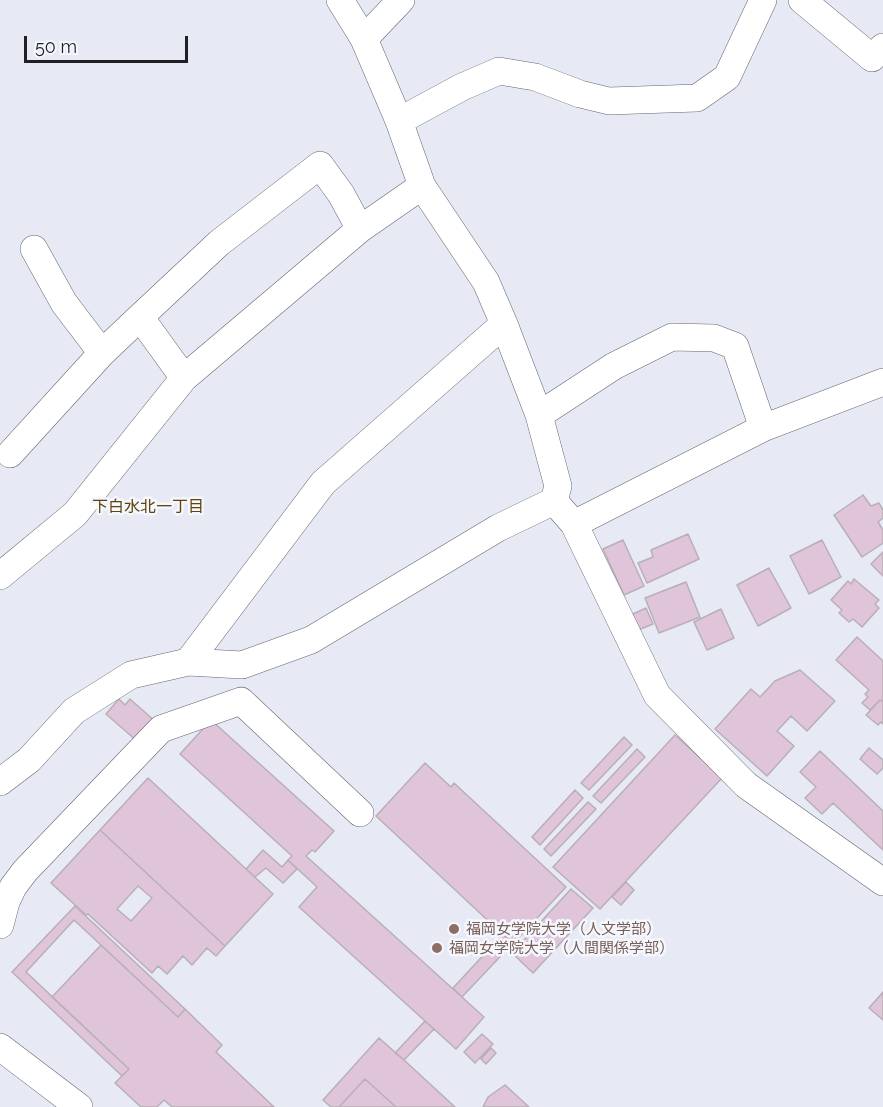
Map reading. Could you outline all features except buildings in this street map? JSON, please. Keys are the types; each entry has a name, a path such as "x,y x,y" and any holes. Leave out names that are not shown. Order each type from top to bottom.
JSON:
{"street":[{"path":"0,782 29,760 74,711 131,675 188,662 242,665 310,640 498,528 554,501 558,486 539,415 504,324 486,282 422,186 399,121 364,39 340,0"},
{"path":"364,39 401,0"},
{"path":"399,121 462,87 499,71 535,77 580,94 609,101 697,98 727,77 762,0"},
{"path":"802,0 872,58 883,47"},
{"path":"10,454 102,353 219,243 320,165 341,194 360,229"},
{"path":"0,576 75,514 184,378 360,229 422,186"},
{"path":"34,249 64,303 102,353"},
{"path":"140,317 184,378"},
{"path":"188,662 323,483 504,324"},
{"path":"539,415 614,366 672,337 714,338 735,346 762,428"},
{"path":"574,524 762,428 883,382"},
{"path":"554,501 574,524 657,695 746,785 883,882"},
{"path":"0,925 13,887 161,729 241,701 360,813"},
{"path":"0,1047 79,1107"}],"place":[{"name":"福岡女学院大学（人文学部）","path":"454,929"},
{"name":"福岡女学院大学（人間関係学部）","path":"437,948"}],"district":[{"name":"下白水北一丁目","path":"148,507"}]}
